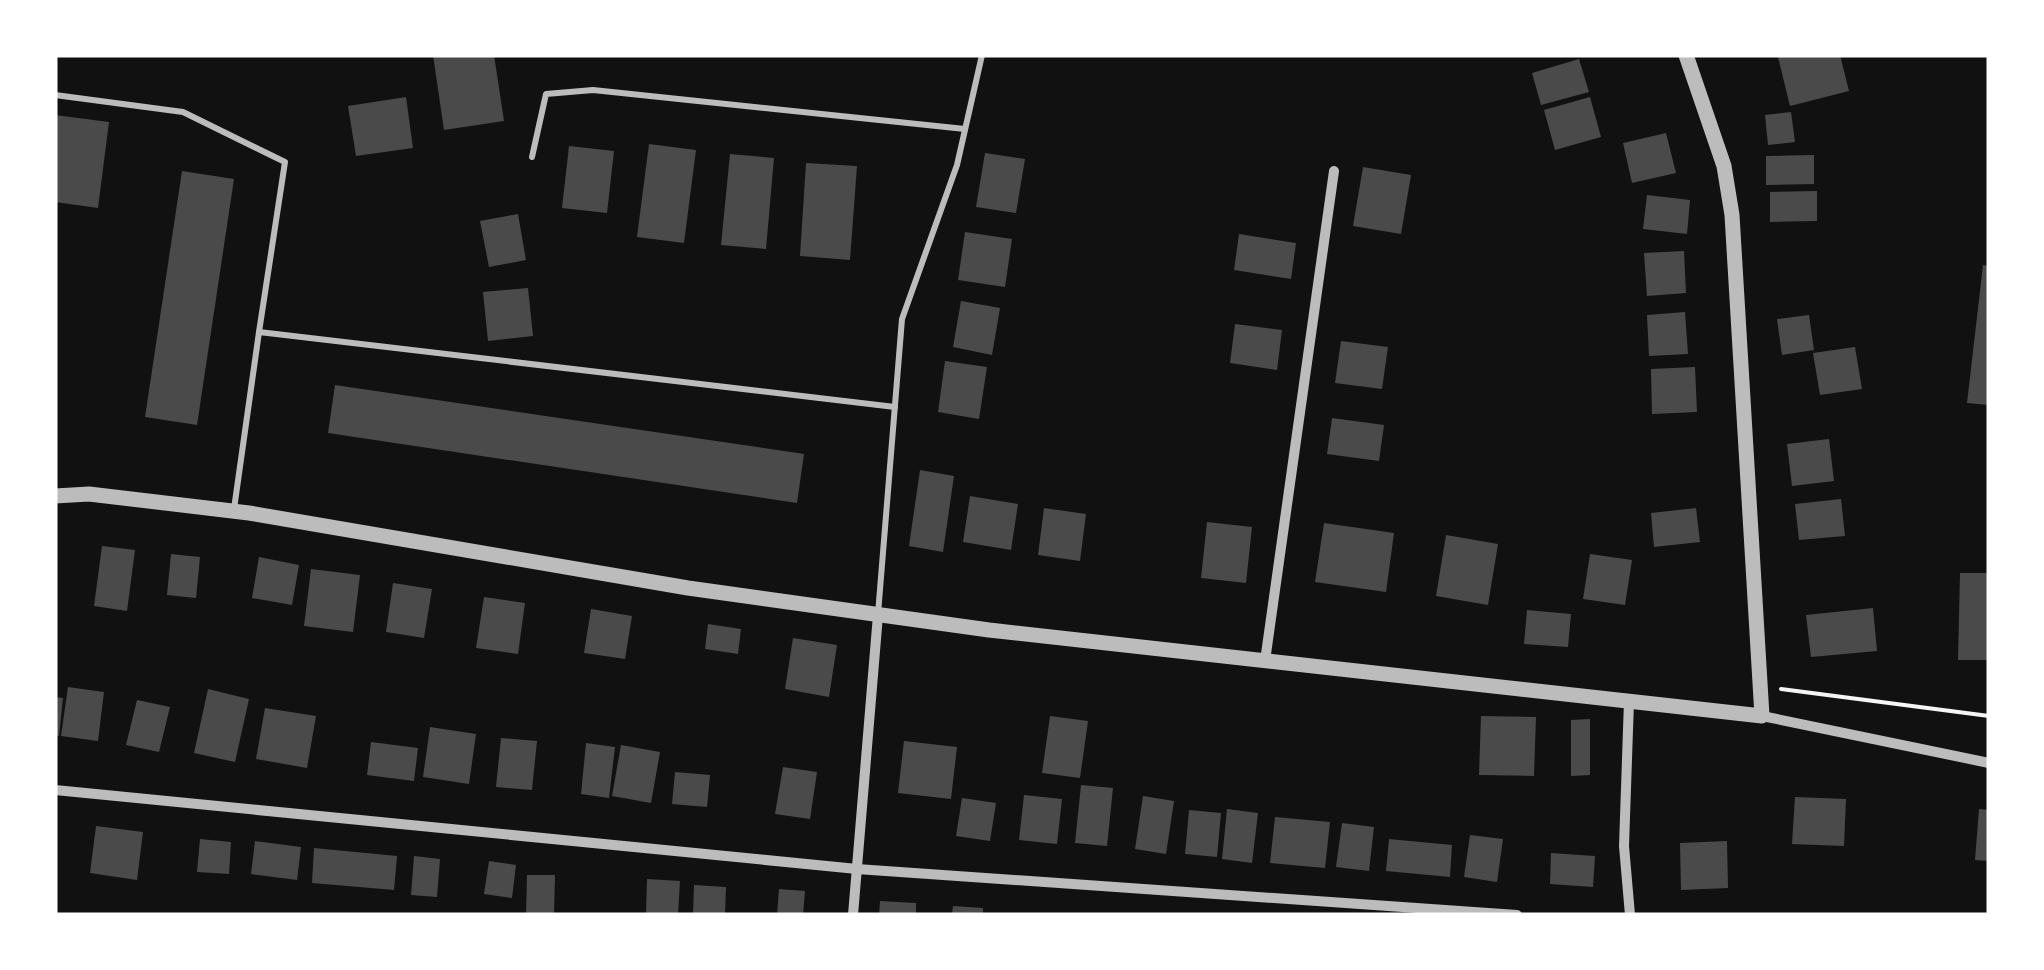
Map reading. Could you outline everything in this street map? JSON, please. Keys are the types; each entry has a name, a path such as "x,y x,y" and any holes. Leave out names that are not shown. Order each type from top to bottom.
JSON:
{"street":[{"path":"1686,55 1724,166 1732,215 1762,716"},
{"path":"1265,661 1334,171"},
{"path":"55,496 89,494 234,511 688,588 878,615 1762,716 1989,763"},
{"path":"853,915 878,615"},
{"path":"1629,701 1624,846 1630,915"},
{"path":"55,790 856,869 1517,915"}],"lane":[{"path":"878,615 902,319 957,166 982,55"},
{"path":"532,157 546,94 593,90 965,128"},
{"path":"55,95 183,112 285,162 234,511"},
{"path":"259,332 895,407"}],"path":[{"path":"1760,686 1989,716"}],"building":[{"path":"433,55 494,55 504,121 444,130"},
{"path":"1840,55 1849,91 1790,106 1778,57"},
{"path":"1579,59 1589,92 1541,105 1532,73"},
{"path":"406,97 413,148 356,156 348,106"},
{"path":"1590,97 1601,137 1555,150 1544,110"},
{"path":"1791,112 1795,142 1768,145 1765,115"},
{"path":"55,115 109,122 98,208 55,202"},
{"path":"1666,133 1676,173 1632,183 1623,143"},
{"path":"649,144 696,150 684,243 637,237"},
{"path":"569,146 614,151 607,213 562,208"},
{"path":"985,153 1025,159 1016,213 976,207"},
{"path":"730,154 774,158 766,249 721,245"},
{"path":"1814,155 1814,184 1766,185 1766,156"},
{"path":"806,163 857,166 850,260 800,256"},
{"path":"1363,167 1411,175 1401,234 1353,226"},
{"path":"182,171 234,179 197,425 145,417"},
{"path":"1817,191 1817,221 1770,222 1770,192"},
{"path":"1647,195 1690,200 1687,234 1643,229"},
{"path":"518,214 526,260 489,267 480,221"},
{"path":"965,232 1012,239 1005,287 958,280"},
{"path":"1239,234 1296,243 1291,279 1234,270"},
{"path":"1684,251 1686,293 1647,296 1644,253"},
{"path":"1983,265 1989,266 1989,405 1967,403"},
{"path":"528,288 533,336 488,341 483,292"},
{"path":"961,301 1000,308 992,355 953,347"},
{"path":"1685,312 1688,354 1649,356 1647,315"},
{"path":"1809,315 1814,350 1782,355 1777,319"},
{"path":"1235,324 1282,330 1277,370 1230,363"},
{"path":"1341,341 1388,347 1382,389 1335,383"},
{"path":"1855,347 1862,389 1820,395 1813,353"},
{"path":"945,361 987,367 979,419 938,412"},
{"path":"1695,367 1697,412 1652,414 1651,369"},
{"path":"335,385 804,454 797,503 328,433"},
{"path":"1332,418 1384,425 1379,461 1327,454"},
{"path":"1829,439 1834,481 1792,486 1787,444"},
{"path":"920,470 954,476 943,552 909,546"},
{"path":"970,496 1018,504 1011,550 963,542"},
{"path":"1841,499 1845,536 1799,540 1795,504"},
{"path":"1044,508 1086,514 1080,561 1038,555"},
{"path":"1696,508 1700,542 1654,547 1651,513"},
{"path":"1207,522 1252,527 1246,583 1201,578"},
{"path":"1324,523 1394,533 1386,592 1315,582"},
{"path":"1446,535 1498,544 1488,605 1436,596"},
{"path":"102,546 135,550 127,611 94,606"},
{"path":"171,554 200,557 196,598 167,595"},
{"path":"1590,554 1632,560 1625,605 1583,599"},
{"path":"259,557 299,565 292,605 252,598"},
{"path":"311,569 360,575 353,632 304,626"},
{"path":"1960,573 1989,573 1989,660 1958,660"},
{"path":"393,583 432,589 424,638 386,632"},
{"path":"484,597 525,603 518,654 476,648"},
{"path":"1873,608 1877,651 1811,657 1806,615"},
{"path":"591,609 632,616 625,659 584,653"},
{"path":"1527,610 1571,614 1568,647 1524,644"},
{"path":"708,624 741,629 738,654 705,649"},
{"path":"793,638 837,645 829,697 785,689"},
{"path":"68,687 104,692 98,741 61,736"},
{"path":"208,689 249,699 235,762 194,753"},
{"path":"55,697 63,698 59,736 55,735"},
{"path":"137,700 170,707 159,752 126,745"},
{"path":"265,708 316,716 307,768 256,759"},
{"path":"1050,716 1088,721 1080,778 1042,773"},
{"path":"1481,716 1536,717 1534,776 1479,775"},
{"path":"1590,719 1590,775 1571,776 1571,720"},
{"path":"430,727 476,734 469,784 423,777"},
{"path":"501,738 537,741 532,790 496,787"},
{"path":"904,741 957,747 951,799 898,793"},
{"path":"371,742 418,748 414,781 367,775"},
{"path":"586,743 615,747 609,798 581,794"},
{"path":"621,745 660,752 651,803 612,796"},
{"path":"783,767 817,772 810,819 775,814"},
{"path":"675,772 710,775 707,807 672,804"},
{"path":"1081,785 1113,788 1107,846 1075,843"},
{"path":"1024,795 1062,799 1057,844 1019,840"},
{"path":"1143,796 1174,801 1166,854 1135,849"},
{"path":"1795,797 1846,799 1844,846 1792,844"},
{"path":"962,798 996,803 990,841 956,836"},
{"path":"1227,809 1258,813 1252,863 1222,859"},
{"path":"1979,809 1989,810 1989,861 1975,860"},
{"path":"1189,810 1221,813 1217,857 1185,854"},
{"path":"1275,817 1330,822 1325,868 1270,863"},
{"path":"1342,823 1374,827 1369,871 1336,867"},
{"path":"96,826 143,832 137,880 90,873"},
{"path":"1470,835 1503,839 1497,882 1464,877"},
{"path":"200,839 231,842 229,874 197,872"},
{"path":"1389,839 1452,845 1450,877 1386,871"},
{"path":"255,841 301,847 297,880 251,874"},
{"path":"1727,841 1728,888 1681,890 1680,843"},
{"path":"314,848 397,856 394,890 312,883"},
{"path":"1551,853 1595,856 1593,887 1550,884"},
{"path":"414,856 440,859 437,897 411,895"},
{"path":"489,861 516,865 512,898 484,894"},
{"path":"527,875 555,875 554,915 526,915"},
{"path":"647,879 680,881 678,915 646,914"},
{"path":"694,885 726,887 725,915 693,915"},
{"path":"779,889 805,891 803,915 777,915"},
{"path":"880,901 916,903 916,915 879,915"},
{"path":"953,906 983,908 983,915 952,915"}]}
